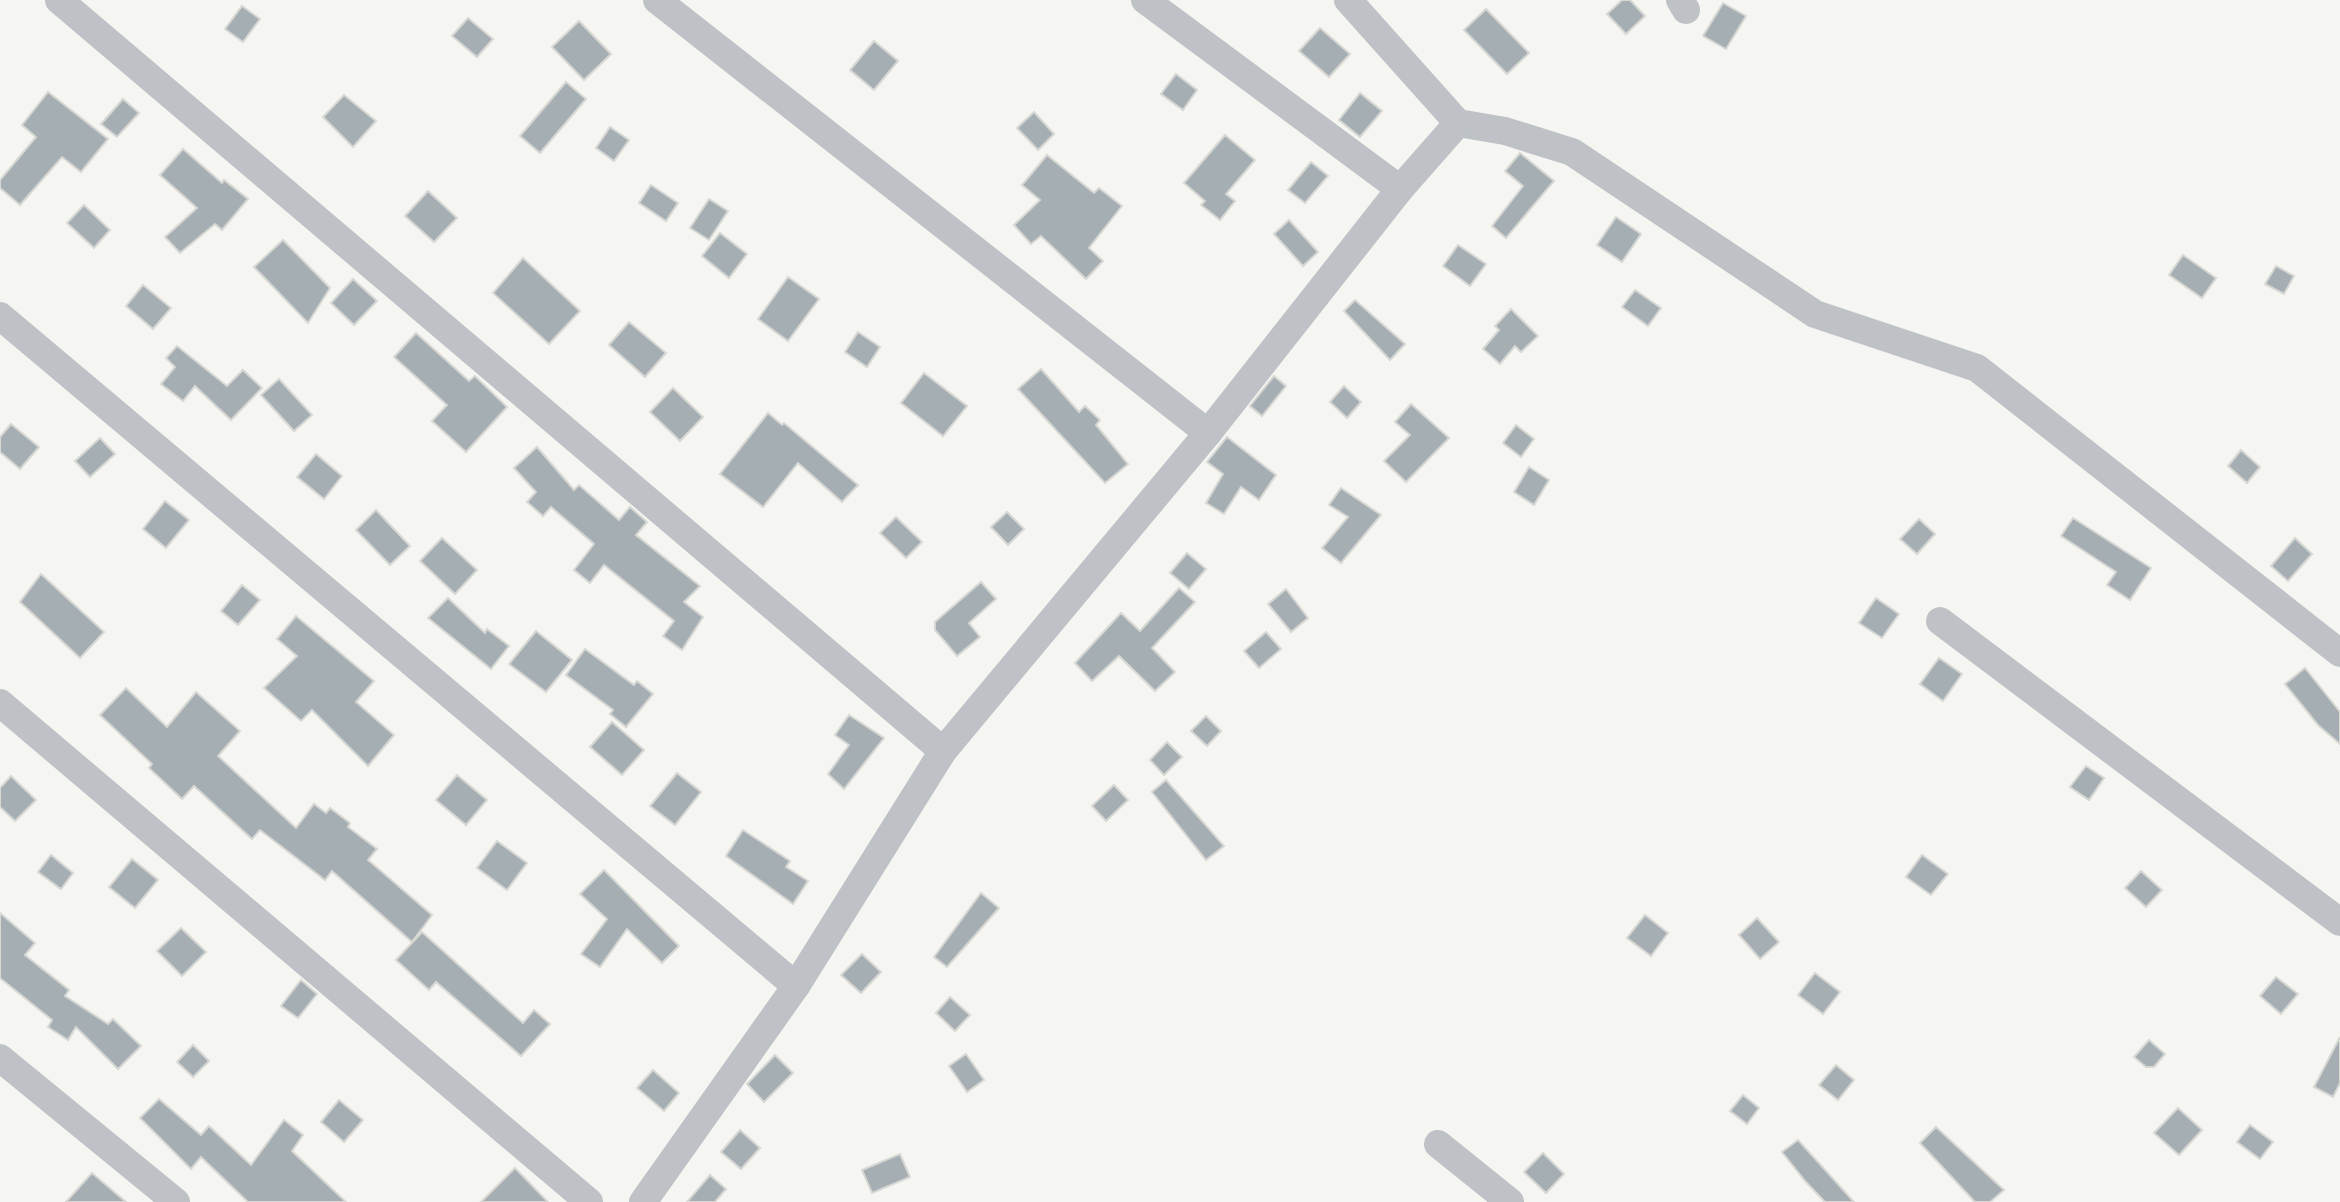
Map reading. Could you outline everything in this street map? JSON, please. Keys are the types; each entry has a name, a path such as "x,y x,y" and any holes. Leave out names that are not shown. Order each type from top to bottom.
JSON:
{"street":[{"path":"59,0 943,751"},
{"path":"657,0 1208,433"},
{"path":"1145,0 1400,189"},
{"path":"1348,0 1458,123 1505,131 1572,152 1815,314 1977,368 2340,653"},
{"path":"643,1202 796,986 943,751 1208,433 1400,189 1458,123"},
{"path":"0,316 796,986"},
{"path":"1940,621 2340,922"},
{"path":"0,703 589,1202"},
{"path":"0,1058 176,1202"},
{"path":"1438,1144 1510,1202"}],"building":[{"path":"1622,0 1630,0 1645,16 1626,34 1607,14"},
{"path":"1723,3 1746,16 1726,49 1703,36"},
{"path":"242,6 260,19 243,42 225,29"},
{"path":"1486,9 1529,53 1507,74 1464,30"},
{"path":"468,18 493,39 477,57 452,36"},
{"path":"579,21 611,54 584,80 552,47"},
{"path":"1320,28 1350,54 1329,77 1299,51"},
{"path":"874,41 898,61 874,90 850,70"},
{"path":"1176,74 1197,90 1183,110 1161,94"},
{"path":"566,82 586,99 540,153 520,136"},
{"path":"48,92 108,139 81,172 62,157 20,205 0,188 0,180 36,137 22,125"},
{"path":"1360,93 1382,111 1360,137 1339,120"},
{"path":"344,95 376,121 353,147 323,117"},
{"path":"123,99 139,113 117,137 101,124"},
{"path":"1034,112 1054,134 1038,150 1017,128"},
{"path":"610,127 629,140 614,161 596,148"},
{"path":"1225,135 1255,160 1226,194 1235,201 1220,220 1201,205 1205,201 1184,183"},
{"path":"183,149 222,183 224,180 248,199 222,230 215,224 180,253 165,237 197,208 160,175"},
{"path":"1520,153 1554,181 1506,238 1492,226 1523,186 1505,171"},
{"path":"1047,155 1094,193 1099,188 1122,206 1089,248 1103,261 1086,279 1041,236 1031,244 1014,225 1040,200 1022,185"},
{"path":"1311,162 1328,176 1305,203 1288,190"},
{"path":"651,185 678,203 666,221 639,203"},
{"path":"428,191 457,218 434,242 405,216"},
{"path":"709,199 728,211 709,240 690,228"},
{"path":"84,205 110,230 94,248 67,223"},
{"path":"1616,217 1641,234 1622,262 1597,245"},
{"path":"1289,220 1318,252 1303,266 1274,234"},
{"path":"720,233 747,254 729,278 702,256"},
{"path":"283,240 330,288 308,323 254,267"},
{"path":"1458,245 1486,264 1470,286 1443,266"},
{"path":"2183,255 2216,278 2202,298 2169,275"},
{"path":"523,258 580,311 549,344 493,293"},
{"path":"2276,266 2294,276 2284,294 2265,284"},
{"path":"788,277 819,299 788,341 758,319"},
{"path":"353,279 377,301 354,325 331,303"},
{"path":"143,285 171,308 153,329 126,306"},
{"path":"1635,290 1661,308 1648,326 1622,307"},
{"path":"1355,300 1405,344 1390,360 1344,311"},
{"path":"1511,309 1538,336 1521,352 1515,346 1500,364 1483,349 1499,330 1495,326"},
{"path":"629,322 666,353 645,377 609,345"},
{"path":"858,332 880,347 867,367 845,352"},
{"path":"416,333 469,381 475,376 507,407 466,452 432,421 447,405 394,357"},
{"path":"177,346 227,386 243,370 262,388 231,420 195,386 183,401 161,384 175,367 166,358"},
{"path":"1041,369 1079,412 1085,406 1100,420 1096,425 1128,464 1105,483 1018,389"},
{"path":"924,373 967,406 943,436 901,403"},
{"path":"1274,376 1286,386 1262,416 1250,406"},
{"path":"279,379 312,415 294,431 261,395"},
{"path":"1344,386 1361,402 1347,418 1330,402"},
{"path":"673,388 703,417 680,441 650,412"},
{"path":"1411,404 1449,438 1406,482 1384,461 1410,435 1395,422"},
{"path":"768,413 858,485 842,502 798,463 763,507 720,474"},
{"path":"11,424 39,447 20,469 0,452 0,437"},
{"path":"1516,425 1534,439 1521,457 1503,443"},
{"path":"1227,437 1276,475 1259,500 1241,487 1224,514 1206,503 1223,474 1207,462"},
{"path":"100,438 115,454 90,477 75,461"},
{"path":"537,447 574,490 579,485 619,520 630,507 647,522 636,535 700,586 684,602 703,617 682,650 663,636 674,621 604,565 590,583 574,570 594,544 551,507 543,516 527,502 536,492 514,468"},
{"path":"2241,450 2260,467 2247,483 2228,466"},
{"path":"316,454 342,476 324,499 297,477"},
{"path":"1529,467 1549,480 1534,505 1514,492"},
{"path":"1341,488 1381,515 1341,563 1322,548 1348,517 1329,505"},
{"path":"165,501 189,520 166,548 143,529"},
{"path":"376,510 410,546 390,565 356,530"},
{"path":"1007,512 1024,529 1008,545 991,527"},
{"path":"896,517 922,542 906,558 880,533"},
{"path":"2073,518 2151,568 2130,600 2107,585 2116,572 2061,536"},
{"path":"1919,519 1935,534 1917,554 1900,539"},
{"path":"442,538 477,570 455,594 420,561"},
{"path":"2295,538 2312,554 2288,581 2271,566"},
{"path":"1187,553 1206,569 1189,589 1170,573"},
{"path":"41,574 104,632 80,658 20,602"},
{"path":"981,582 996,599 969,623 980,637 957,656 935,630 935,622"},
{"path":"242,585 260,600 238,625 221,611"},
{"path":"1179,588 1195,602 1152,648 1175,672 1155,691 1119,656 1092,681 1075,663 1121,613 1140,631"},
{"path":"1286,589 1308,618 1291,632 1268,604"},
{"path":"448,598 485,633 487,629 509,646 491,669 428,618"},
{"path":"1876,598 1899,614 1882,638 1859,623"},
{"path":"296,616 374,681 356,702 394,735 368,766 312,710 301,721 264,688 297,656 277,639"},
{"path":"536,631 572,660 546,692 509,664"},
{"path":"1266,632 1281,649 1259,668 1244,651"},
{"path":"585,649 634,685 637,681 653,694 626,727 610,714 613,710 566,675"},
{"path":"1939,658 1962,674 1943,701 1920,684"},
{"path":"2305,668 2340,712 2340,744 2318,725 2285,684"},
{"path":"126,688 167,727 196,692 240,731 218,756 296,828 314,804 326,813 330,808 350,823 348,827 377,849 368,860 432,915 412,942 332,871 325,880 260,830 252,839 194,786 182,799 149,768 152,764 100,715"},
{"path":"849,715 884,738 844,789 828,774 849,745 835,735"},
{"path":"1206,716 1221,731 1207,746 1191,731"},
{"path":"612,722 644,750 622,775 590,747"},
{"path":"1167,742 1182,757 1164,775 1150,760"},
{"path":"2086,766 2104,778 2089,800 2070,787"},
{"path":"677,773 701,792 675,825 650,806"},
{"path":"457,775 487,800 466,825 436,800"},
{"path":"11,776 36,800 15,821 0,807 0,788"},
{"path":"1166,780 1224,846 1206,860 1152,792"},
{"path":"1114,785 1128,800 1106,821 1092,806"},
{"path":"743,830 790,861 786,867 808,881 793,904 726,856"},
{"path":"497,841 527,863 507,890 477,868"},
{"path":"51,855 73,873 61,889 38,872"},
{"path":"1922,855 1948,874 1931,895 1906,877"},
{"path":"132,859 158,880 135,908 109,887"},
{"path":"604,870 679,946 662,963 627,929 600,967 581,954 607,919 580,894"},
{"path":"2141,871 2162,890 2146,907 2125,888"},
{"path":"981,893 999,908 947,967 934,957"},
{"path":"0,913 35,943 25,955 69,990 65,996 108,1024 113,1019 141,1046 118,1069 76,1027 68,1040 48,1027 52,1020 0,978"},
{"path":"1645,915 1668,933 1651,956 1627,938"},
{"path":"1757,918 1779,942 1760,959 1739,935"},
{"path":"181,928 206,952 182,976 157,951"},
{"path":"422,932 523,1023 534,1010 550,1024 521,1056 436,982 429,990 396,960"},
{"path":"862,954 881,972 861,993 841,975"},
{"path":"1815,973 1840,992 1823,1014 1798,995"},
{"path":"2276,977 2298,994 2281,1014 2260,996"},
{"path":"301,980 317,994 298,1018 281,1006"},
{"path":"950,997 970,1015 955,1031 936,1013"},
{"path":"2340,1037 2340,1083 2333,1097 2314,1087"},
{"path":"2149,1040 2165,1054 2154,1067 2146,1067 2134,1057"},
{"path":"193,1045 209,1061 193,1077 177,1062"},
{"path":"966,1054 984,1080 967,1092 949,1066"},
{"path":"775,1055 793,1073 764,1102 747,1084"},
{"path":"1836,1065 1854,1080 1838,1100 1819,1085"},
{"path":"653,1070 679,1093 664,1111 637,1088"},
{"path":"1743,1095 1759,1108 1747,1124 1730,1111"},
{"path":"159,1099 201,1135 209,1126 251,1165 284,1120 303,1135 292,1151 346,1202 248,1202 201,1157 191,1169 140,1118"},
{"path":"339,1100 363,1120 344,1142 321,1122"},
{"path":"2178,1108 2202,1130 2179,1155 2154,1133"},
{"path":"2250,1125 2273,1142 2260,1159 2237,1142"},
{"path":"1936,1127 2004,1190 1990,1202 1975,1202 1920,1143"},
{"path":"740,1130 760,1148 741,1169 721,1152"},
{"path":"1798,1140 1854,1202 1825,1202 1806,1182 1782,1152"},
{"path":"1543,1153 1564,1174 1546,1193 1524,1172"},
{"path":"900,1154 910,1177 872,1193 862,1170"},
{"path":"515,1168 548,1202 481,1202"},
{"path":"92,1173 126,1202 66,1202"},
{"path":"710,1175 726,1189 715,1202 687,1202"}]}
